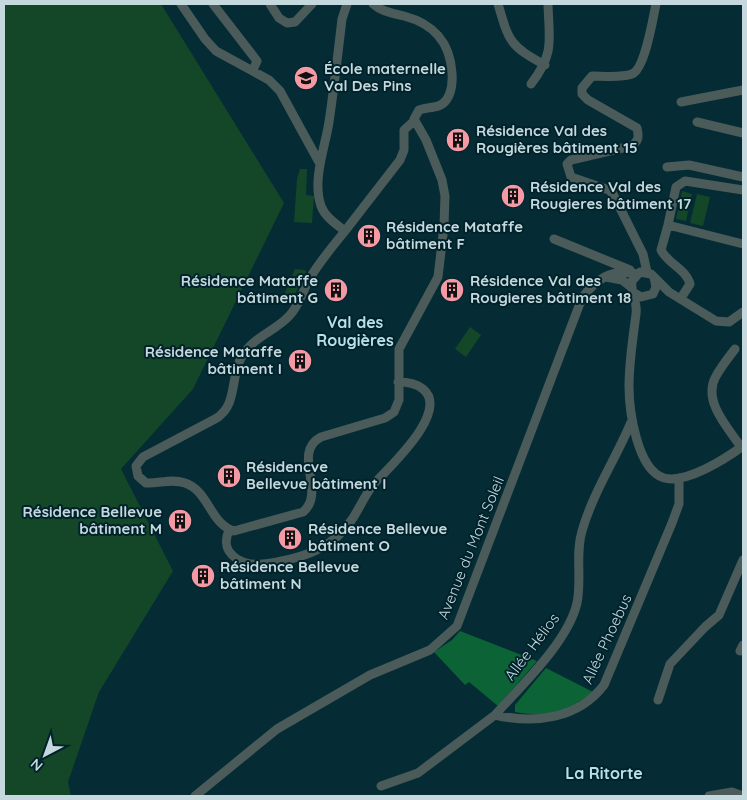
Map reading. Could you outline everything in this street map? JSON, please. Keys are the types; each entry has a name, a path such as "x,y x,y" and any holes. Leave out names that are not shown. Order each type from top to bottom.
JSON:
{"street":[{"path":"181,4 205,39 216,51 253,70 269,80 280,91 320,164"},
{"path":"213,4 257,60 253,70"},
{"path":"270,4 279,18 287,23 294,22 312,4"},
{"path":"344,231 327,215 321,204 320,164 328,125 342,19 347,4"},
{"path":"373,4 381,11 409,18 431,28 440,35 446,45 452,73 449,97 439,106 419,110 415,114 414,121 404,130 404,150 400,160 310,277 292,313 284,321 261,336 244,353 239,362 231,399 225,411 217,418 143,457 136,466 139,479 146,484 174,481 187,483 197,490 216,518 229,530 244,530 305,511 311,496 308,454 311,445 321,437 389,416 398,403 399,348 438,277 444,226 445,196 442,180 426,140 414,121"},
{"path":"498,4 511,40 520,51 545,65"},
{"path":"531,84 545,65 549,55 548,4"},
{"path":"636,314 651,295 657,283 650,274 613,194 609,190 571,177 567,164 571,160 631,146 637,142 639,136 637,128 588,100 582,94 582,88 592,76 631,75 639,68 649,38 656,4"},
{"path":"681,102 743,90"},
{"path":"697,122 743,133"},
{"path":"668,168 690,166 743,177"},
{"path":"681,298 690,284 688,277 665,258 661,250 676,187 685,181 743,190"},
{"path":"668,225 743,244"},
{"path":"554,239 637,274 650,274 669,292 716,321 729,322 743,312"},
{"name":"Avenue du Mont Soleil","path":"195,796 277,729 370,675 430,650 457,626 582,298 592,285 603,278 618,272 637,274"},
{"path":"637,274 632,281 636,314 630,351 628,388 632,420 640,448 650,470 664,478 679,478 714,464 742,447 718,412 712,395 714,379 734,349"},
{"path":"603,278 617,278 641,297 669,292"},
{"path":"229,530 225,541 228,551 240,561 254,565 306,555 321,550 336,539 352,519 370,489 416,437 429,412 430,401 425,391 418,386 398,382"},
{"name":"Allée Hélios","path":"495,716 537,668 560,638 572,616 577,602 582,531 632,420"},
{"path":"621,446 629,443 640,448"},
{"name":"Allée Phoebus","path":"495,716 511,719 550,718 581,708 594,698 604,684 672,523 679,504 679,478"},
{"path":"658,700 670,664 704,626 719,615 743,560"},
{"path":"381,786 418,773 495,716"},
{"path":"709,796 732,792 743,796"}],"green space":[{"path":"4,4 161,4 284,203 193,389 121,469 173,571 99,692 68,782 71,796 4,796"},
{"path":"300,169 307,169 306,195 314,196 312,223 294,222 297,179"},
{"path":"682,191 692,194 686,221 676,219"},
{"path":"697,194 710,197 703,226 690,223"},
{"path":"295,269 305,270 306,274 291,301 284,295"},
{"path":"470,327 481,335 466,357 455,349"},
{"path":"460,631 537,661 498,706 469,682 465,685 434,652 452,640"},
{"path":"546,668 593,692 565,709 556,712 527,714 515,712 515,705"}],"place":[{"name":"École maternelle Val Des Pins","path":"306,78"},
{"name":"Résidence Val des Rougières bâtiment 15","path":"458,140"},
{"name":"Résidence Val des Rougieres bâtiment 17","path":"513,196"},
{"name":"Résidence Mataffe bâtiment F","path":"369,236"},
{"name":"Résidence Mataffe bâtiment G","path":"336,290"},
{"name":"Résidence Val des Rougieres bâtiment 18","path":"452,290"},
{"name":"Résidence Mataffe bâtiment I","path":"300,361"},
{"name":"Résidencve Bellevue bâtiment I","path":"229,476"},
{"name":"Résidence Bellevue bâtiment M","path":"180,521"},
{"name":"Résidence Bellevue bâtiment O","path":"290,538"},
{"name":"Résidence Bellevue bâtiment N","path":"203,576"}],"district":[{"name":"Val des Rougières","path":"355,331"},
{"name":"La Ritorte","path":"604,773"}]}
